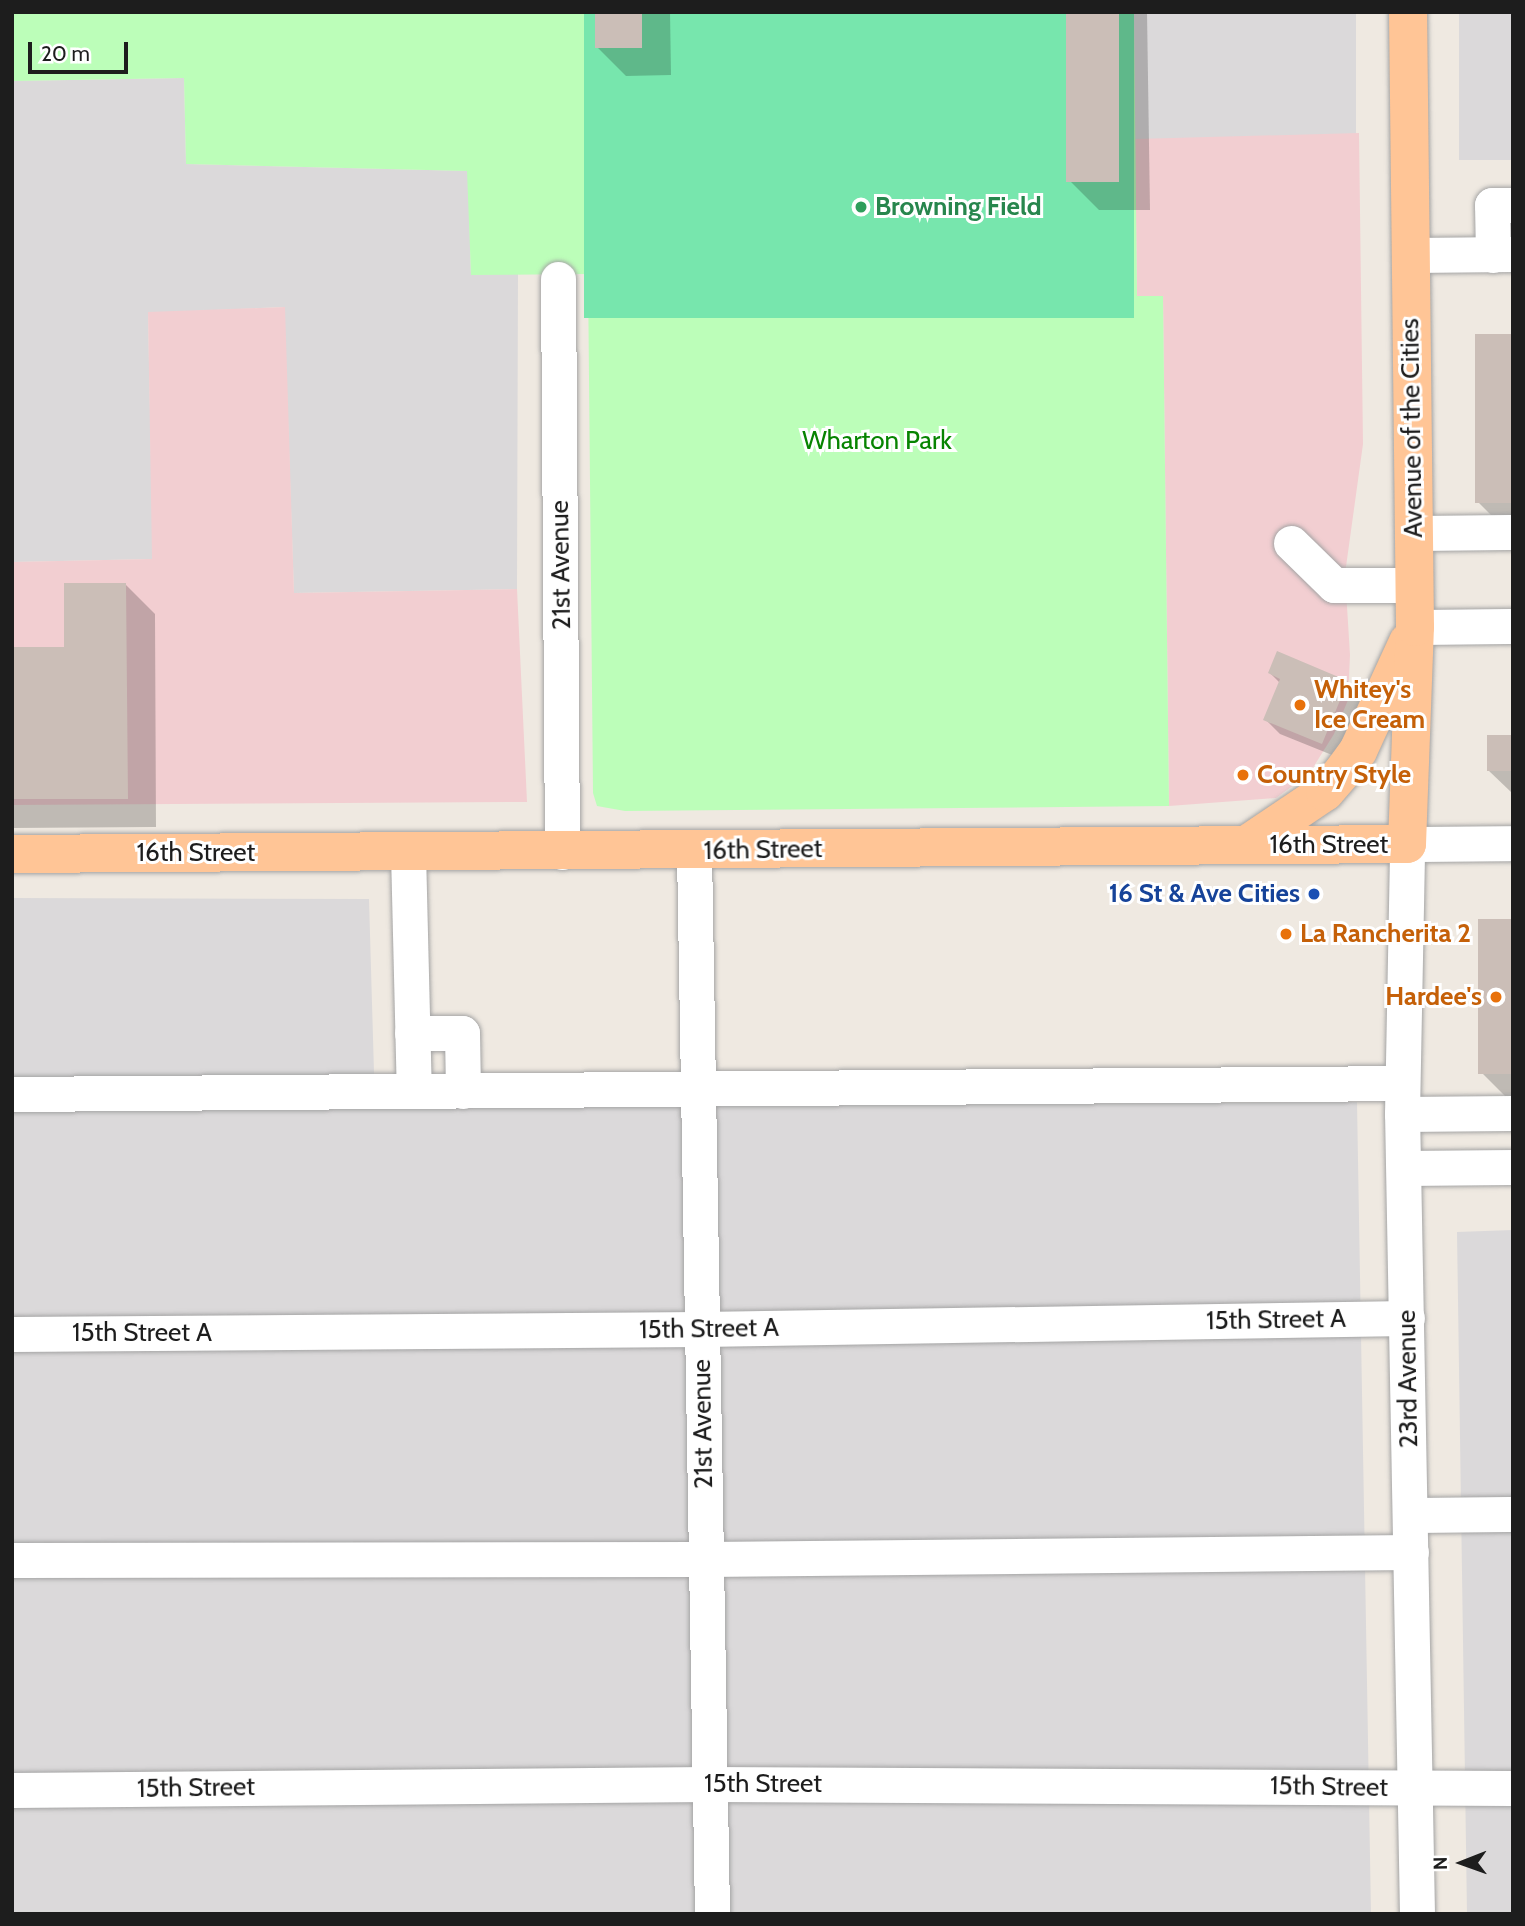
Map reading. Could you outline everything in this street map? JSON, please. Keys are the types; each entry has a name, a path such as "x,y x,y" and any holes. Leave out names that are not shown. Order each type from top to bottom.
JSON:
{"main road":[{"name":"Avenue of the Cities","path":"1407,844 1415,627 1408,12"},
{"path":"1246,845 1325,792 1358,751 1415,627"},
{"name":"16th Street","path":"12,854 1407,844"}],"street":[{"path":"1411,255 1503,254 1492,205 1513,205"},
{"name":"21st Avenue","path":"558,279 562,852"},
{"path":"1413,533 1513,532"},
{"path":"1291,543 1334,585 1414,585"},
{"path":"1415,627 1513,626"},
{"name":"16th Street","path":"1407,844 1513,843"},
{"name":"23rd Avenue","path":"1407,844 1402,1098 1417,1914"},
{"name":"21st Avenue","path":"694,851 712,1914"},
{"path":"408,852 414,1091"},
{"path":"412,1033 462,1033 463,1091"},
{"path":"12,1094 699,1090 1402,1098 1513,1113"},
{"path":"1404,1168 1513,1167"},
{"name":"15th Street A","path":"12,1334 701,1329 1407,1318"},
{"path":"1410,1515 1513,1514"},
{"path":"12,1560 706,1559 1411,1552"},
{"name":"15th Street","path":"12,1790 709,1784 1513,1788"}],"shaded area":[{"path":"1134,12 1356,12 1356,139 1134,139"},
{"path":"1459,12 1513,12 1513,160 1459,160"},
{"path":"184,78 186,164 468,171 471,275 518,273 517,589 294,593 284,307 148,313 153,559 12,562 12,81"},
{"path":"1359,133 1363,444 1345,574 1350,655 1348,700 1334,734 1309,774 1276,798 1169,806 1163,297 1137,297 1135,139"},
{"path":"285,307 294,593 517,589 527,802 12,805 12,562 152,559 148,312"},
{"path":"12,898 369,899 375,1107 1357,1102 1371,1914 12,1914"},
{"path":"1513,1230 1513,1914 1467,1914 1457,1232"}],"green space":[{"name":"Wharton Park","path":"12,12 1134,12 1137,296 1163,296 1169,806 625,811 597,806 593,793 588,274 471,275 467,171 186,164 184,78 12,81"},
{"name":"Browning Field","path":"584,12 1134,12 1134,318 584,318"}],"building":[{"path":"595,12 642,12 642,48 595,48"},
{"path":"1066,12 1119,12 1119,182 1066,182"},
{"path":"1475,334 1513,334 1513,503 1475,503"},
{"path":"64,583 126,583 128,799 12,799 12,647 64,647"},
{"path":"1277,651 1348,681 1322,744 1263,720 1280,679 1268,673"},
{"path":"1487,735 1513,735 1513,771 1487,771"},
{"name":"Hardee's","path":"1478,919 1513,919 1513,1074 1478,1074"}],"place":[{"name":"Browning Field","path":"861,207"},
{"name":"Whitey's Ice Cream","path":"1300,705"},
{"name":"Country Style","path":"1243,775"},
{"name":"16 St & Ave Cities","path":"1314,894"},
{"name":"La Rancherita 2","path":"1286,934"},
{"name":"Hardee's","path":"1496,997"}]}
